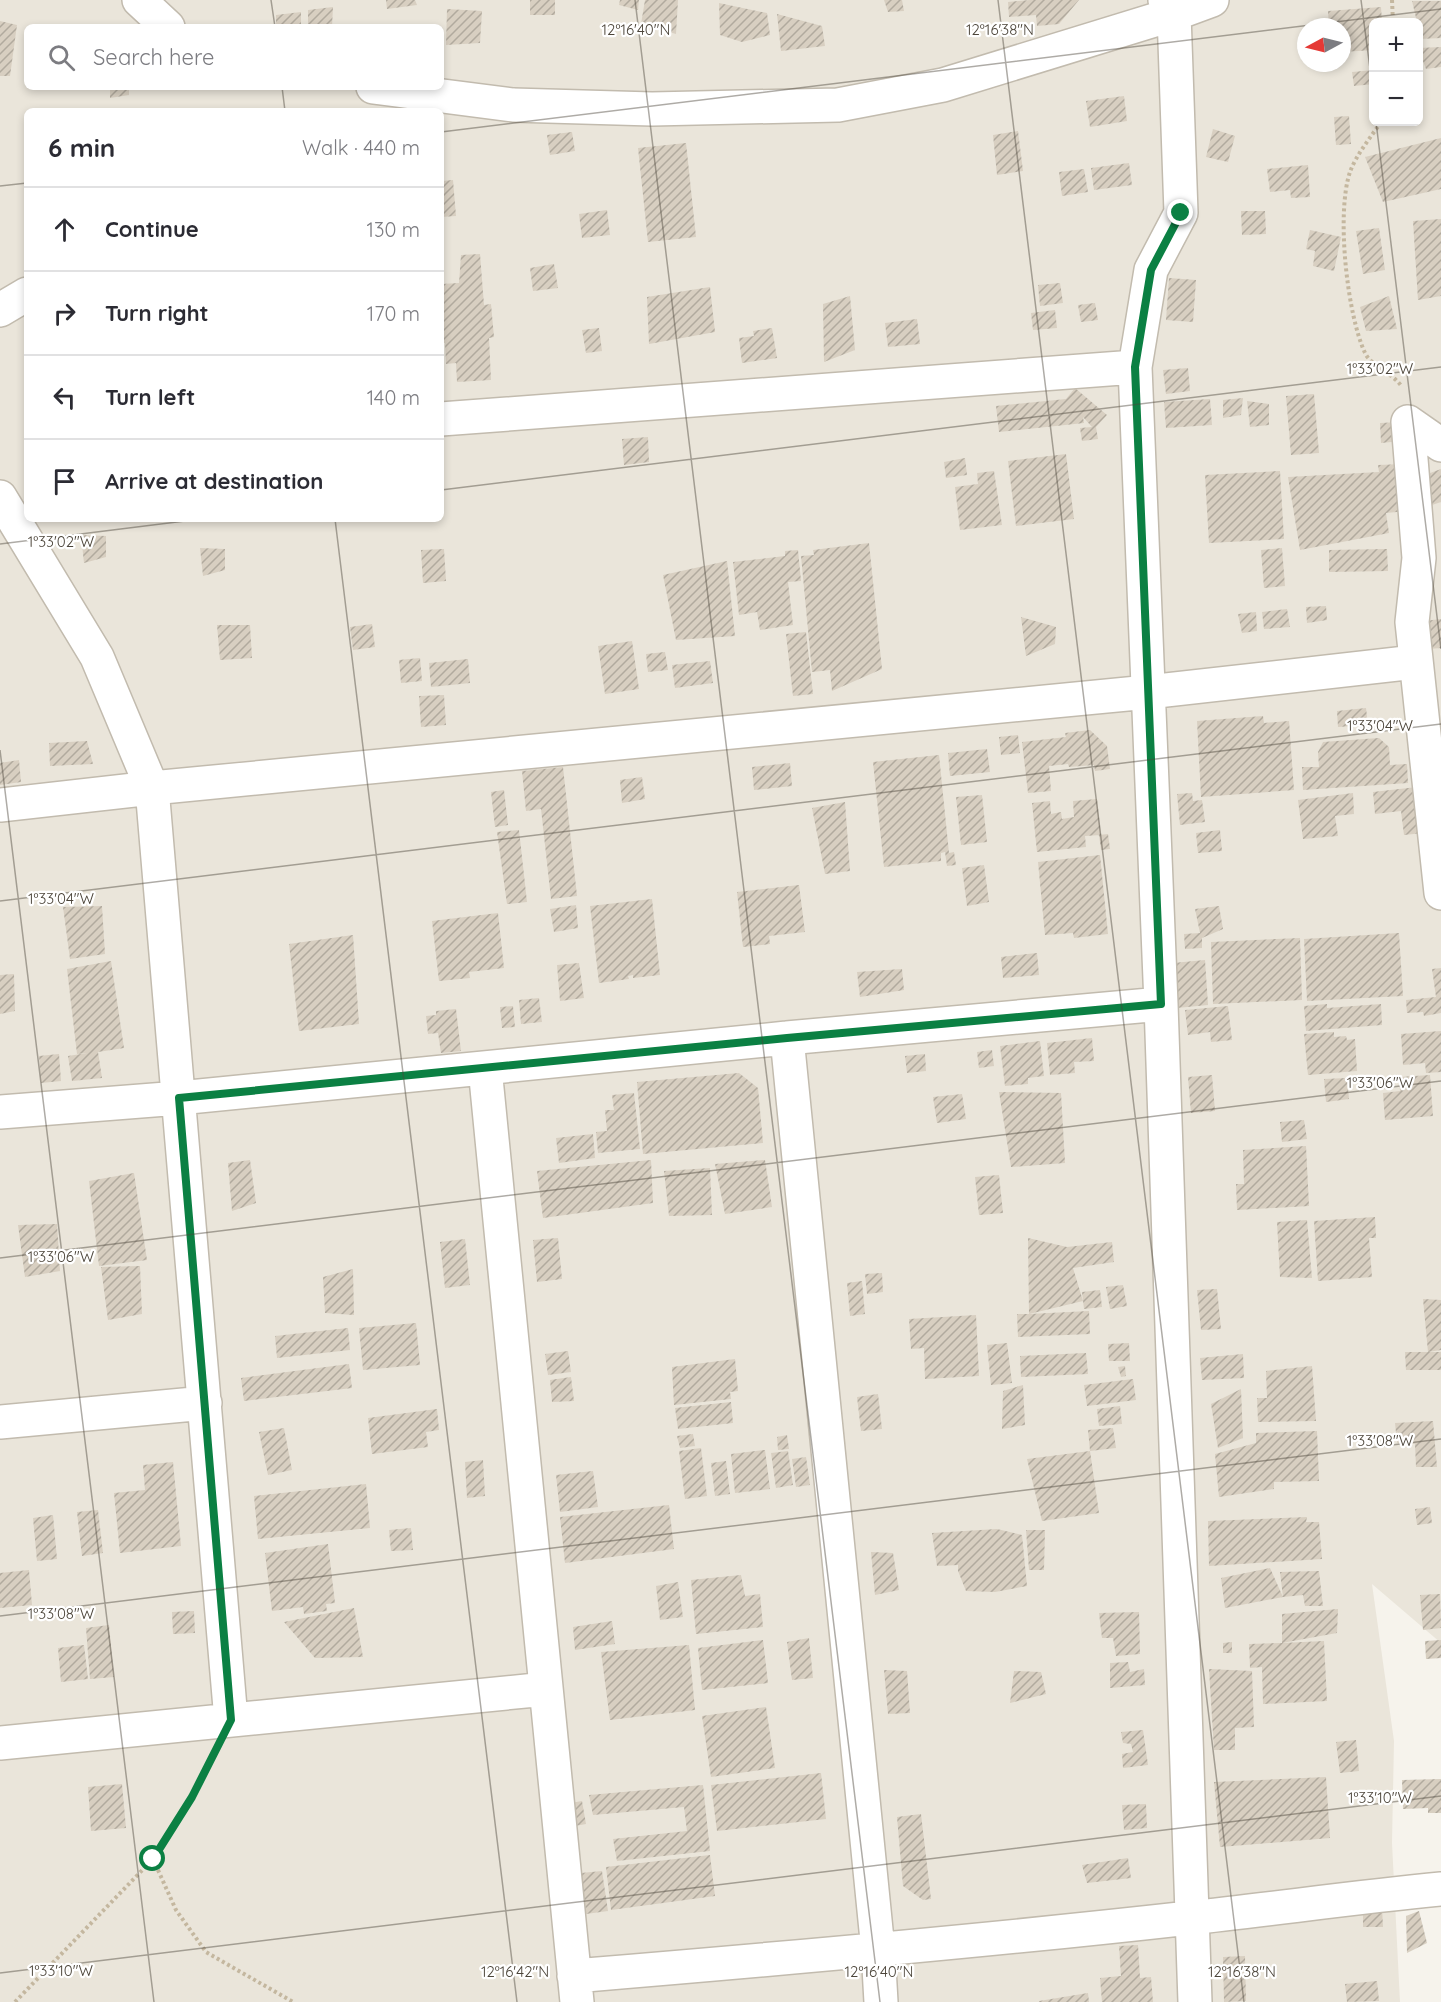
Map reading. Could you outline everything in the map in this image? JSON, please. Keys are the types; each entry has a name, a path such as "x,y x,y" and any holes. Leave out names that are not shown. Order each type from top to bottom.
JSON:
{"street":[{"path":"139,0 165,24"},
{"path":"396,90 513,105 652,109 838,105 943,85 1170,7 1212,0"},
{"path":"1170,7 1181,213 1151,270 1135,367 1161,1004 1195,2002"},
{"path":"0,310 24,296"},
{"path":"444,419 1135,367"},
{"path":"1408,422 1441,445"},
{"path":"1408,422 1419,558 1412,622 1441,893"},
{"path":"0,497 97,657 152,788 231,1720"},
{"path":"0,805 152,788 1148,692 1415,662"},
{"path":"0,1112 179,1098 1161,1004"},
{"path":"787,1038 878,1950 881,2002"},
{"path":"485,1068 576,1989 878,1950 1191,1918 1441,1889"},
{"path":"0,1422 205,1402"},
{"path":"0,1743 546,1689"}],"path":[{"path":"1392,0 1393,18"},
{"path":"1378,126 1350,169 1344,191 1349,299 1366,356 1396,378 1408,396 1408,422"},
{"path":"15,2002 153,1859 192,1797 231,1720"},
{"path":"153,1859 176,1910 206,1952 293,2002"}],"shaded area":[{"path":"0,0 1441,0 1441,1643 1372,1584 1394,1741 1392,1843 1400,2002 0,2002"}],"building":[{"path":"386,0 415,0 417,5 387,9"},
{"path":"530,0 555,0 555,15 530,15"},
{"path":"620,0 639,0 638,10 619,5"},
{"path":"645,0 678,0 676,34 641,24"},
{"path":"884,0 902,0 904,11 888,12"},
{"path":"1079,0 1059,24 1037,26 1036,15 1009,17 1008,2"},
{"path":"1412,1 1441,1 1441,38 1423,39 1423,18 1416,18"},
{"path":"719,3 767,13 770,35 742,42 720,35"},
{"path":"333,7 332,24 308,24 308,10"},
{"path":"1381,7 1382,18 1369,18 1369,50 1351,51 1351,18 1328,18 1328,11"},
{"path":"447,9 482,11 480,43 446,45"},
{"path":"301,12 301,24 276,24 276,15"},
{"path":"777,14 822,26 825,46 781,51"},
{"path":"0,21 17,25 10,76 0,76"},
{"path":"1441,47 1441,67 1426,69 1423,61 1423,48"},
{"path":"1369,70 1369,84 1354,86 1352,72"},
{"path":"110,90 129,90 129,95 110,98"},
{"path":"1124,96 1127,121 1090,127 1086,101"},
{"path":"1349,116 1351,144 1336,145 1334,117"},
{"path":"1213,129 1235,136 1228,162 1206,157"},
{"path":"1018,131 1023,171 997,175 993,135"},
{"path":"572,132 575,151 550,155 547,135"},
{"path":"1441,138 1441,189 1383,202 1365,157"},
{"path":"686,143 696,237 648,242 638,148"},
{"path":"1129,163 1132,185 1094,190 1091,168"},
{"path":"1308,165 1310,197 1291,198 1290,190 1270,192 1267,169"},
{"path":"1084,169 1088,192 1062,196 1059,172"},
{"path":"453,180 456,216 444,217 444,181"},
{"path":"607,210 610,235 582,238 579,214"},
{"path":"1241,211 1265,211 1266,234 1242,235"},
{"path":"1441,219 1441,296 1418,300 1413,221"},
{"path":"1379,228 1385,270 1363,274 1356,231"},
{"path":"1310,230 1341,237 1334,271 1313,266 1315,251 1306,249"},
{"path":"480,254 484,305 491,304 494,337 489,338 491,380 457,382 456,363 446,364 444,284 459,283 461,255"},
{"path":"554,264 558,288 533,291 530,268"},
{"path":"1169,278 1196,280 1193,322 1166,320"},
{"path":"1060,283 1063,303 1040,306 1038,285"},
{"path":"710,287 715,332 649,344 647,297"},
{"path":"850,296 855,350 824,362 823,304"},
{"path":"1389,296 1397,329 1366,331 1360,307"},
{"path":"1095,303 1098,320 1081,322 1078,305"},
{"path":"1055,310 1057,328 1033,330 1031,313"},
{"path":"917,319 920,344 888,347 885,323"},
{"path":"599,328 602,351 586,353 582,330"},
{"path":"772,328 777,358 742,363 739,338 754,336 753,331"},
{"path":"1188,368 1190,391 1166,394 1163,370"},
{"path":"1075,388 1107,415 1096,427 1098,439 1082,441 1080,428 1092,427 1083,417 1084,423 999,432 996,406 1066,399"},
{"path":"1314,394 1319,453 1291,455 1286,396"},
{"path":"1243,398 1241,415 1223,418 1223,400"},
{"path":"1210,399 1212,425 1166,428 1164,402"},
{"path":"1247,401 1269,404 1269,425 1250,427"},
{"path":"1400,422 1402,441 1381,443 1380,423"},
{"path":"648,437 649,462 624,465 622,439"},
{"path":"1066,454 1074,519 1016,526 1008,461"},
{"path":"965,458 967,475 946,478 944,462"},
{"path":"1403,464 1407,511 1386,513 1389,533 1300,550 1288,477 1379,472 1378,465"},
{"path":"1441,469 1441,502 1432,505 1422,476"},
{"path":"994,471 1002,525 960,530 955,487 978,484 977,473"},
{"path":"1280,471 1284,539 1209,543 1205,475"},
{"path":"81,535 106,536 106,557 84,563"},
{"path":"869,543 882,669 832,691 830,670 812,672 801,556 814,555 813,550"},
{"path":"200,548 225,549 225,570 203,576"},
{"path":"1282,548 1285,586 1264,588 1261,550"},
{"path":"444,549 446,581 423,583 421,550"},
{"path":"1387,549 1388,571 1329,572 1329,550"},
{"path":"798,550 801,581 788,582 793,625 760,630 757,612 739,615 733,562 785,556 785,551"},
{"path":"727,561 735,636 676,640 663,575"},
{"path":"1326,606 1327,620 1307,623 1306,607"},
{"path":"1287,609 1290,627 1264,629 1262,612"},
{"path":"1256,612 1257,631 1242,633 1238,614"},
{"path":"1021,617 1056,627 1055,644 1026,656"},
{"path":"1441,619 1441,648 1428,649 1424,621"},
{"path":"372,624 375,647 353,650 350,627"},
{"path":"217,625 250,625 252,658 220,660"},
{"path":"806,632 813,694 793,696 786,634"},
{"path":"632,641 639,689 605,694 598,646"},
{"path":"665,652 668,670 648,672 646,654"},
{"path":"420,658 422,681 401,683 399,660"},
{"path":"468,659 470,683 431,687 429,663"},
{"path":"710,661 713,683 675,688 672,665"},
{"path":"444,695 446,725 421,727 419,696"},
{"path":"1366,708 1368,725 1338,727 1337,711"},
{"path":"1263,716 1264,723 1289,721 1294,790 1201,797 1197,721"},
{"path":"1090,730 1107,746 1110,769 1095,771 1094,765 1049,766 1051,791 1028,793 1022,742 1066,737 1065,733"},
{"path":"1018,735 1020,753 1001,755 999,737"},
{"path":"1379,738 1389,747 1390,765 1407,764 1408,783 1303,790 1302,767 1319,767 1318,752 1323,742"},
{"path":"87,741 93,764 50,766 49,743"},
{"path":"987,749 990,772 950,776 948,753"},
{"path":"939,755 949,853 954,852 956,865 947,866 945,852 941,853 941,861 884,867 873,762"},
{"path":"19,760 21,782 0,785 0,763"},
{"path":"790,763 792,786 754,790 752,767"},
{"path":"563,767 577,896 551,899 541,809 526,811 522,771"},
{"path":"642,777 645,799 622,803 620,780"},
{"path":"1417,787 1433,832 1404,835 1401,811 1375,814 1373,792"},
{"path":"504,790 508,825 495,827 491,792"},
{"path":"1192,793 1193,801 1202,800 1205,822 1180,825 1177,794"},
{"path":"1353,793 1354,814 1335,816 1338,836 1303,839 1298,800"},
{"path":"982,795 987,842 961,845 956,797"},
{"path":"1097,799 1101,835 1085,836 1086,847 1037,852 1032,803 1050,801 1051,814 1061,812 1062,819 1074,817 1073,801"},
{"path":"845,802 850,871 825,874 812,808"},
{"path":"519,830 527,902 507,904 497,832"},
{"path":"1220,830 1222,851 1198,853 1196,833"},
{"path":"1108,834 1110,849 1101,850 1099,835"},
{"path":"1100,855 1108,934 1074,938 1073,933 1045,935 1038,862"},
{"path":"984,865 989,902 967,906 962,868"},
{"path":"799,885 805,932 769,936 770,944 743,947 737,892"},
{"path":"652,899 660,975 633,978 633,975 628,976 629,979 599,983 590,906"},
{"path":"576,905 578,928 554,932 550,909"},
{"path":"102,906 105,954 70,959 63,907"},
{"path":"1219,906 1223,929 1202,938 1202,948 1185,949 1184,934 1200,933 1195,909"},
{"path":"498,913 504,968 469,972 470,978 439,981 432,921"},
{"path":"1399,933 1403,996 1307,1001 1304,939"},
{"path":"353,935 359,1024 299,1031 289,944"},
{"path":"1300,938 1302,1000 1213,1004 1211,942"},
{"path":"1037,953 1039,975 1003,978 1001,957"},
{"path":"1205,960 1208,1005 1177,1008 1173,963"},
{"path":"111,961 124,1048 98,1052 102,1078 72,1081 68,1056 87,1053 77,1054 67,969"},
{"path":"579,963 584,998 560,1001 557,965"},
{"path":"1441,968 1441,1013 1424,1016 1423,1012 1407,1013 1406,1000 1436,997 1432,969"},
{"path":"902,969 904,990 860,997 857,972"},
{"path":"14,974 15,1011 0,1014 0,975"},
{"path":"539,998 542,1022 521,1024 519,1000"},
{"path":"1327,1004 1327,1008 1381,1004 1382,1025 1306,1031 1304,1006"},
{"path":"513,1006 515,1027 502,1028 500,1007"},
{"path":"1228,1006 1232,1040 1211,1042 1210,1032 1188,1035 1185,1010"},
{"path":"456,1009 461,1051 441,1053 438,1033 428,1034 426,1016 436,1015 436,1011"},
{"path":"1441,1031 1441,1072 1426,1073 1425,1063 1403,1065 1401,1034"},
{"path":"1334,1032 1334,1037 1346,1036 1347,1040 1355,1039 1357,1071 1308,1075 1304,1034"},
{"path":"1092,1038 1094,1061 1074,1062 1075,1073 1050,1075 1047,1043"},
{"path":"1040,1041 1044,1076 1028,1078 1028,1084 1005,1086 1000,1046"},
{"path":"992,1050 994,1066 979,1068 977,1052"},
{"path":"59,1054 61,1081 41,1083 39,1056"},
{"path":"925,1054 926,1071 907,1073 905,1056"},
{"path":"739,1073 758,1088 763,1143 643,1154 637,1082"},
{"path":"1212,1075 1215,1111 1191,1113 1188,1077"},
{"path":"1430,1075 1433,1116 1385,1120 1383,1093 1400,1091 1399,1077"},
{"path":"1347,1078 1349,1099 1326,1102 1324,1079"},
{"path":"999,1092 1061,1093 1065,1163 1011,1167"},
{"path":"634,1093 640,1149 598,1153 596,1132 607,1131 605,1110 614,1110 612,1095"},
{"path":"962,1094 966,1119 937,1123 933,1097"},
{"path":"1304,1120 1307,1139 1282,1142 1280,1122"},
{"path":"593,1134 595,1158 559,1163 556,1138"},
{"path":"1306,1146 1309,1206 1237,1210 1236,1184 1244,1184 1243,1150"},
{"path":"250,1160 256,1203 232,1211 228,1163"},
{"path":"651,1160 653,1203 543,1218 537,1171"},
{"path":"765,1160 772,1207 725,1214 715,1164"},
{"path":"710,1168 712,1215 669,1216 664,1171"},
{"path":"134,1173 147,1260 99,1266 89,1181"},
{"path":"999,1175 1003,1213 979,1215 975,1177"},
{"path":"1375,1217 1376,1238 1369,1238 1372,1277 1318,1281 1314,1221"},
{"path":"1307,1220 1312,1278 1280,1277 1277,1222"},
{"path":"57,1224 60,1271 25,1277 18,1225"},
{"path":"558,1238 562,1279 537,1282 533,1240"},
{"path":"1028,1238 1067,1247 1112,1242 1114,1262 1073,1268 1083,1301 1029,1314"},
{"path":"465,1239 470,1285 445,1288 440,1242"},
{"path":"140,1266 142,1314 108,1320 101,1267"},
{"path":"353,1269 354,1315 325,1313 323,1277"},
{"path":"882,1273 883,1292 867,1294 865,1274"},
{"path":"862,1281 865,1314 850,1316 847,1283"},
{"path":"1123,1285 1127,1306 1110,1309 1106,1287"},
{"path":"1217,1289 1221,1329 1201,1330 1197,1290"},
{"path":"1100,1290 1102,1307 1084,1309 1082,1292"},
{"path":"1423,1299 1441,1300 1441,1350 1428,1352"},
{"path":"1089,1311 1090,1334 1018,1337 1017,1314"},
{"path":"976,1315 979,1376 925,1379 924,1348 911,1349 909,1319"},
{"path":"416,1323 420,1365 363,1370 359,1328"},
{"path":"348,1328 350,1350 277,1358 275,1336"},
{"path":"1007,1343 1012,1383 991,1385 987,1345"},
{"path":"1129,1343 1130,1361 1109,1361 1108,1344"},
{"path":"568,1351 571,1372 548,1375 545,1354"},
{"path":"1405,1352 1441,1352 1441,1370 1406,1370"},
{"path":"1086,1353 1088,1374 1021,1377 1020,1356"},
{"path":"1243,1354 1244,1378 1202,1380 1200,1358"},
{"path":"735,1359 738,1391 730,1392 731,1399 674,1405 672,1367"},
{"path":"349,1364 352,1388 244,1401 241,1378"},
{"path":"1125,1366 1126,1376 1121,1377 1118,1367"},
{"path":"1312,1366 1316,1421 1258,1422 1257,1398 1267,1398 1266,1371"},
{"path":"571,1377 574,1401 552,1402 550,1380"},
{"path":"1133,1379 1136,1400 1087,1406 1084,1385"},
{"path":"1023,1385 1025,1425 1002,1429 1003,1391"},
{"path":"1241,1389 1243,1438 1218,1448 1211,1404"},
{"path":"878,1394 882,1429 861,1431 857,1397"},
{"path":"731,1402 733,1423 678,1429 675,1408"},
{"path":"1120,1406 1122,1424 1099,1426 1097,1409"},
{"path":"437,1409 439,1430 426,1432 428,1447 372,1454 368,1418"},
{"path":"1433,1421 1437,1467 1416,1467 1415,1444 1397,1443 1395,1423"},
{"path":"284,1428 292,1470 268,1475 259,1432"},
{"path":"1113,1428 1116,1448 1090,1451 1088,1430"},
{"path":"1317,1431 1319,1481 1274,1482 1274,1489 1219,1497 1215,1454 1256,1443 1256,1433"},
{"path":"693,1434 695,1446 680,1448 677,1436"},
{"path":"787,1435 789,1449 778,1450 777,1437"},
{"path":"701,1448 707,1496 685,1499 679,1451"},
{"path":"765,1450 770,1489 735,1493 731,1454"},
{"path":"788,1451 793,1485 776,1488 771,1453"},
{"path":"1090,1451 1099,1513 1042,1521 1027,1459"},
{"path":"806,1457 810,1485 796,1487 792,1459"},
{"path":"483,1460 485,1496 467,1498 465,1462"},
{"path":"726,1461 730,1494 715,1496 711,1463"},
{"path":"173,1462 181,1546 120,1553 114,1493 145,1490 143,1465"},
{"path":"593,1471 598,1507 560,1512 556,1475"},
{"path":"366,1484 370,1528 258,1539 254,1496"},
{"path":"669,1505 674,1549 565,1563 560,1517"},
{"path":"1430,1507 1432,1523 1417,1525 1415,1509"},
{"path":"98,1510 103,1553 82,1556 77,1512"},
{"path":"53,1515 57,1559 37,1561 33,1518"},
{"path":"1307,1517 1306,1522 1319,1522 1322,1559 1209,1566 1208,1521"},
{"path":"411,1528 413,1550 391,1551 389,1530"},
{"path":"997,1529 1022,1535 1027,1586 995,1592 966,1591 958,1565 937,1566 932,1533"},
{"path":"1026,1530 1045,1530 1044,1570 1029,1570"},
{"path":"328,1544 335,1603 326,1604 327,1611 304,1614 303,1607 272,1611 265,1553"},
{"path":"871,1552 893,1553 899,1590 875,1595"},
{"path":"1270,1568 1283,1597 1225,1608 1221,1578"},
{"path":"29,1570 32,1605 0,1608 0,1573"},
{"path":"1319,1571 1323,1606 1305,1606 1303,1595 1283,1597 1280,1572"},
{"path":"741,1575 745,1596 760,1594 763,1627 696,1634 691,1580"},
{"path":"678,1582 683,1617 660,1620 656,1586"},
{"path":"1440,1594 1441,1628 1423,1630 1420,1595"},
{"path":"354,1608 363,1657 315,1658 284,1622"},
{"path":"1338,1609 1337,1633 1282,1643 1282,1614"},
{"path":"194,1611 195,1633 173,1634 172,1612"},
{"path":"1139,1612 1140,1654 1116,1656 1113,1638 1102,1638 1099,1613"},
{"path":"612,1621 615,1644 575,1650 573,1627"},
{"path":"109,1625 114,1677 90,1679 86,1628"},
{"path":"809,1638 813,1678 792,1680 787,1642"},
{"path":"763,1640 768,1683 702,1690 698,1648"},
{"path":"1441,1640 1441,1658 1426,1659 1425,1641"},
{"path":"1324,1641 1327,1701 1263,1704 1262,1667 1250,1668 1249,1644"},
{"path":"1232,1642 1232,1653 1223,1653 1223,1643"},
{"path":"84,1645 88,1679 61,1682 58,1648"},
{"path":"689,1645 695,1710 610,1720 601,1652"},
{"path":"1128,1662 1130,1672 1144,1669 1145,1685 1110,1688 1110,1663"},
{"path":"1209,1669 1252,1671 1254,1727 1235,1728 1235,1750 1214,1750"},
{"path":"884,1670 907,1671 910,1713 888,1714"},
{"path":"1014,1671 1041,1672 1046,1694 1010,1703"},
{"path":"766,1707 775,1768 711,1777 702,1716"},
{"path":"1143,1730 1148,1765 1123,1768 1122,1754 1133,1752 1131,1744 1123,1743 1121,1732"},
{"path":"1356,1740 1359,1771 1340,1773 1336,1742"},
{"path":"821,1773 826,1819 717,1831 711,1785"},
{"path":"1326,1777 1330,1838 1220,1847 1214,1782"},
{"path":"1441,1779 1441,1813 1428,1813 1428,1808 1403,1809 1402,1780"},
{"path":"122,1784 126,1828 91,1831 88,1787"},
{"path":"703,1785 710,1851 617,1861 613,1839 687,1831 684,1807 593,1815 589,1795"},
{"path":"582,1801 586,1824 575,1826 571,1803"},
{"path":"1146,1804 1147,1828 1124,1830 1122,1805"},
{"path":"921,1814 931,1899 923,1900 903,1886 897,1817"},
{"path":"710,1855 715,1896 611,1910 606,1867"},
{"path":"1128,1858 1131,1878 1087,1883 1082,1865"},
{"path":"602,1871 608,1911 586,1914 581,1873"},
{"path":"1382,1908 1383,1927 1363,1927 1363,1909"},
{"path":"1419,1911 1427,1943 1407,1953 1406,1916"},
{"path":"1138,1945 1140,1978 1151,1977 1153,2002 1102,2002 1100,1978 1121,1976 1119,1946"},
{"path":"1245,1956 1246,2001 1224,2002 1223,1957"},
{"path":"1377,1981 1379,2001 1347,2002 1345,1984"},
{"path":"1088,1993 1089,2002 1039,2002 1039,2001"}],"route":[{"path":"153,1859 192,1797 231,1720 179,1098 1161,1004 1135,367 1151,270 1181,213"}]}
